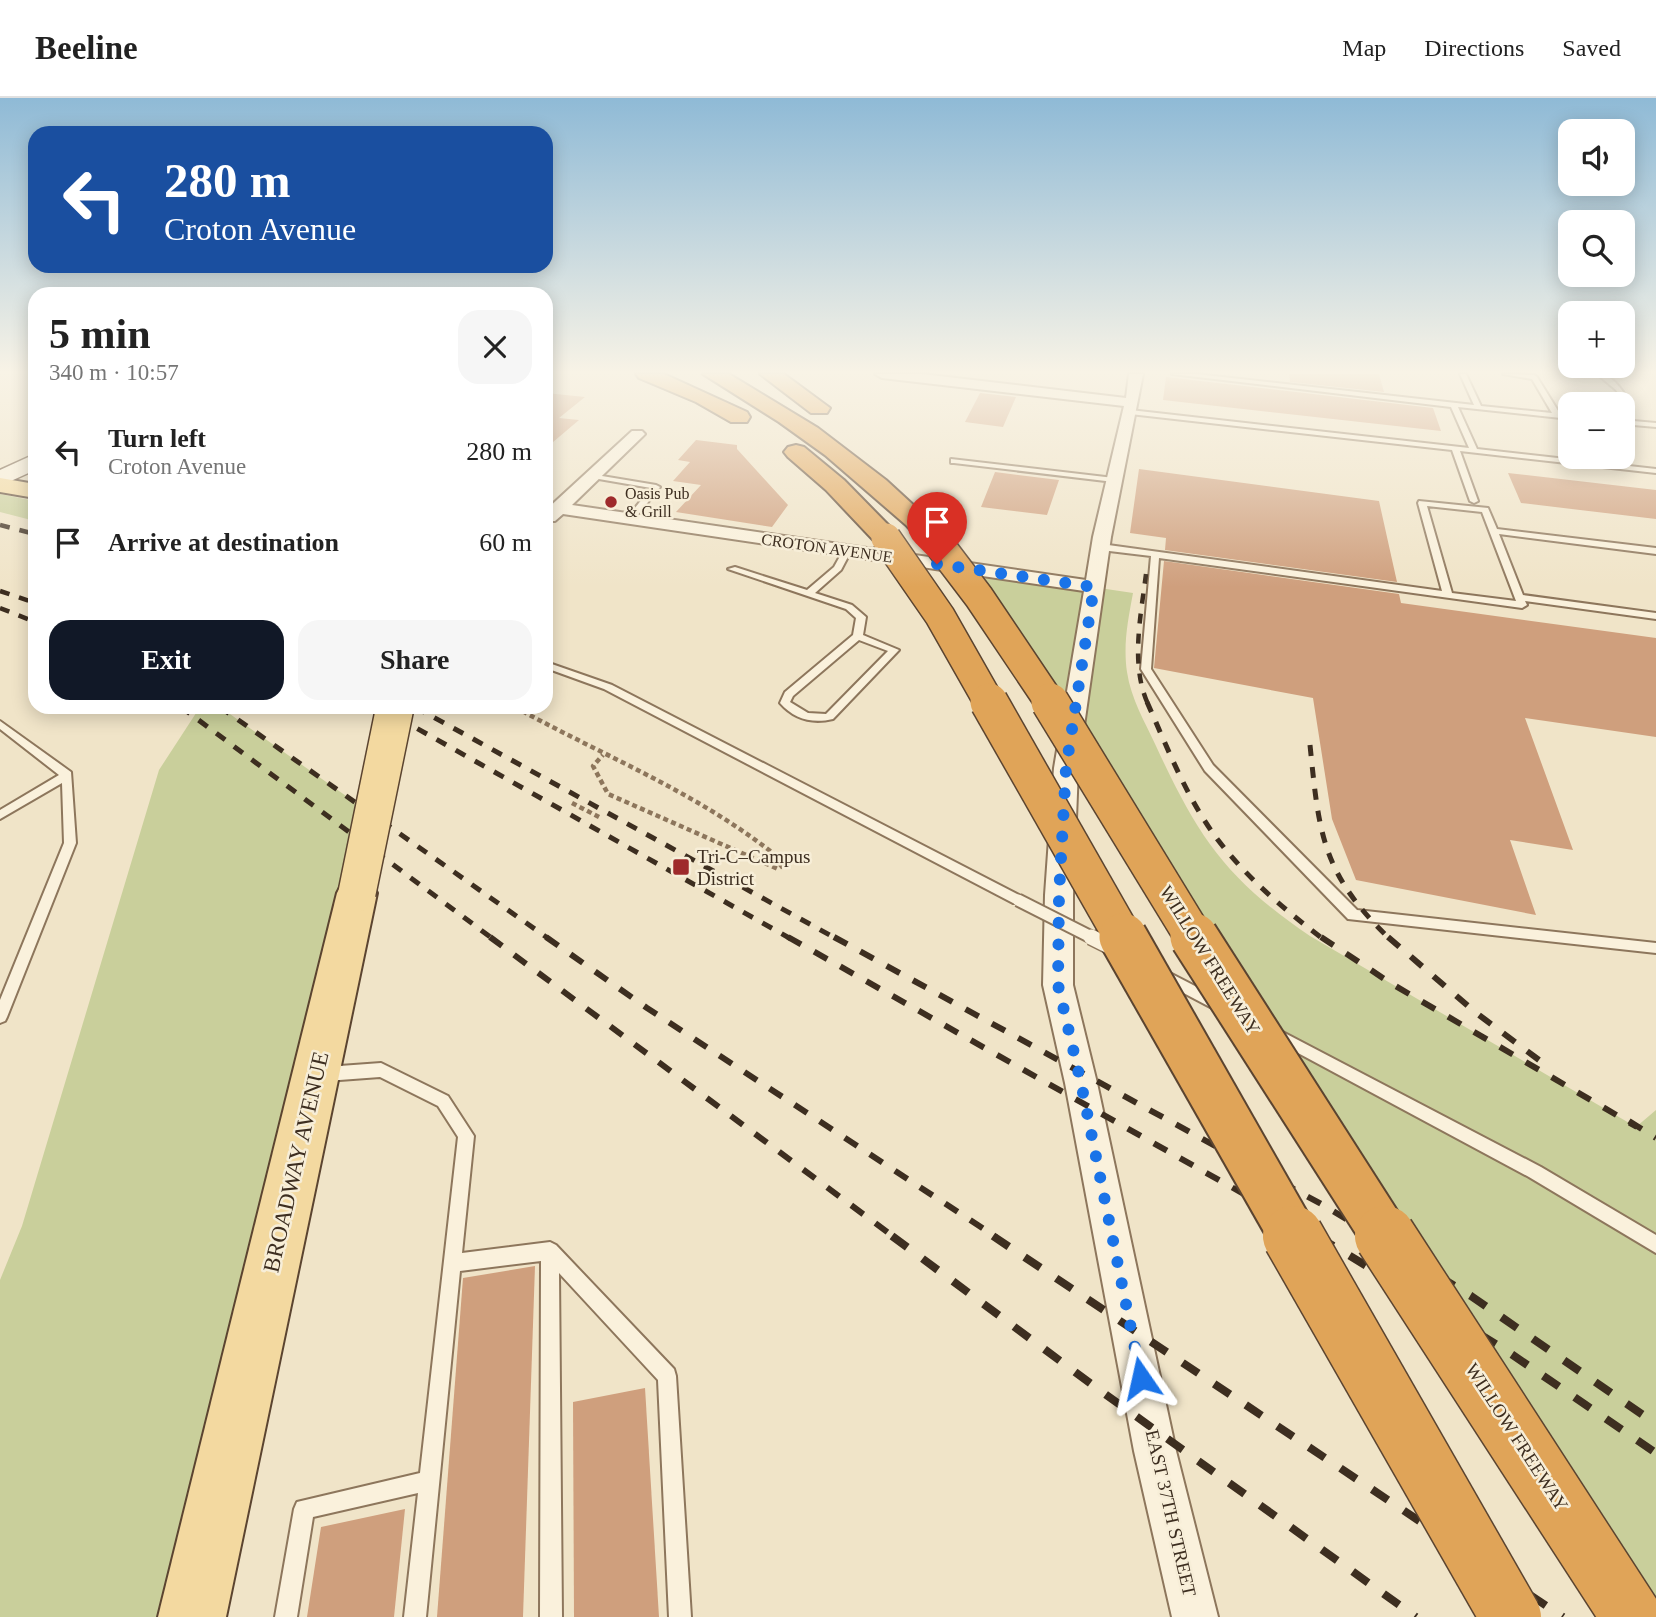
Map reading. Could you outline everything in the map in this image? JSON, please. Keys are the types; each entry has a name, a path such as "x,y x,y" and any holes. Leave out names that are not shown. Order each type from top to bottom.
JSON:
{"highway":[{"path":"786,445 835,485 867,544 940,616 1511,1617"},
{"name":"WILLOW FREEWAY","path":"826,445 873,482 938,543 974,589 1083,754 1214,971 1632,1617"},
{"path":"870,450 906,491 938,543"}],"main road":[{"path":"0,479 28,465"},
{"path":"0,485 28,490"},
{"name":"BROADWAY AVENUE","path":"192,1617 358,893 394,714"}],"street":[{"path":"553,513 626,445"},
{"name":"EAST 37TH STREET","path":"1122,445 1094,587 1066,768 1059,895 1058,985 1081,1083 1155,1451 1195,1617"},
{"name":"CROTON AVENUE","path":"553,513 867,544 1094,587"}],"lane":[{"path":"1430,445 1656,471"},
{"path":"1472,445 1474,450"},
{"path":"1455,448 1474,501"},
{"path":"954,461 1114,480"},
{"path":"593,476 656,487 630,519"},
{"path":"1101,547 1155,555 1448,595 1522,605 1485,510 1422,503 1448,595"},
{"path":"1493,531 1656,551"},
{"path":"809,593 867,544"},
{"path":"1155,555 1146,669 1209,768 1353,915 1656,948"},
{"path":"732,569 849,607 861,617 858,636 789,695 785,703 795,713 816,719 829,717 891,657 894,650 858,636"},
{"path":"1519,597 1656,616"},
{"path":"553,668 607,687 1109,946 1535,1172 1656,1245"},
{"path":"0,724 66,775 69,843 0,1017"},
{"path":"0,815 66,775"},
{"path":"315,1076 381,1070 443,1101 466,1136 415,1617"},
{"path":"453,1263 550,1251"},
{"path":"550,1251 551,1617"},
{"path":"550,1251 667,1376 680,1617"},
{"path":"286,1617 304,1509 428,1481"}],"path":[{"path":"528,714 603,755 702,802 754,836 785,863 778,869 608,794 593,766 603,755"},
{"path":"572,803 599,817"}],"green space":[{"path":"0,494 28,500 28,519 0,512"},
{"path":"960,567 1133,593 1126,652 1127,672 1135,701 1186,806 1217,854 1235,875 1256,895 1310,936 1636,1127 1656,1110 1656,1617"},
{"path":"195,714 230,714 373,815 192,1617 0,1617 0,1280 22,1226 159,770"}],"building":[{"path":"692,445 737,445 737,449 788,505 772,527 676,512 701,485 673,481 690,462 678,460"},
{"path":"1139,469 1379,501 1397,582 1165,550 1166,538 1130,533"},
{"path":"995,472 1059,480 1047,515 981,507"},
{"path":"1508,473 1656,490 1656,519 1521,503"},
{"path":"1164,561 1399,594 1401,603 1656,638 1656,737 1525,718 1573,850 1510,840 1536,915 1356,880 1332,819 1313,698 1154,668"},
{"path":"535,1266 523,1617 437,1617 463,1278"},
{"path":"645,1388 659,1617 574,1617 573,1402"},
{"path":"405,1509 394,1617 307,1617 321,1527"}],"railway":[{"path":"0,525 28,532"},
{"path":"1146,574 1138,657 1139,673 1148,704"},
{"path":"0,591 28,601"},
{"path":"0,608 28,619"},
{"path":"1147,702 1187,791 1218,840 1268,893 1323,939"},
{"path":"190,714 493,939"},
{"path":"230,714 549,939"},
{"path":"391,714 791,939"},
{"path":"428,714 837,939"},
{"path":"1310,745 1321,828 1328,851 1350,894 1388,937"},
{"path":"490,937 894,1237"},
{"path":"546,937 647,1008 996,1237"},
{"path":"788,937 1320,1237"},
{"path":"834,937 1323,1205 1376,1237"},
{"path":"1321,937 1392,984 1637,1127"},
{"path":"1388,937 1475,1012 1539,1060"},
{"path":"1629,1121 1656,1138"},
{"path":"892,1236 1098,1389 1416,1617"},
{"path":"993,1236 1563,1617"},
{"path":"1317,1236 1504,1349 1656,1453"},
{"path":"1373,1236 1471,1296 1656,1424"}],"place":[{"name":"Oasis Pub & Grill","path":"611,502"},
{"name":"Tri-C–Campus District","path":"681,867"}],"route":[{"path":"937,564 1094,587 1066,768 1059,895 1058,985 1081,1083 1141,1378"}]}
